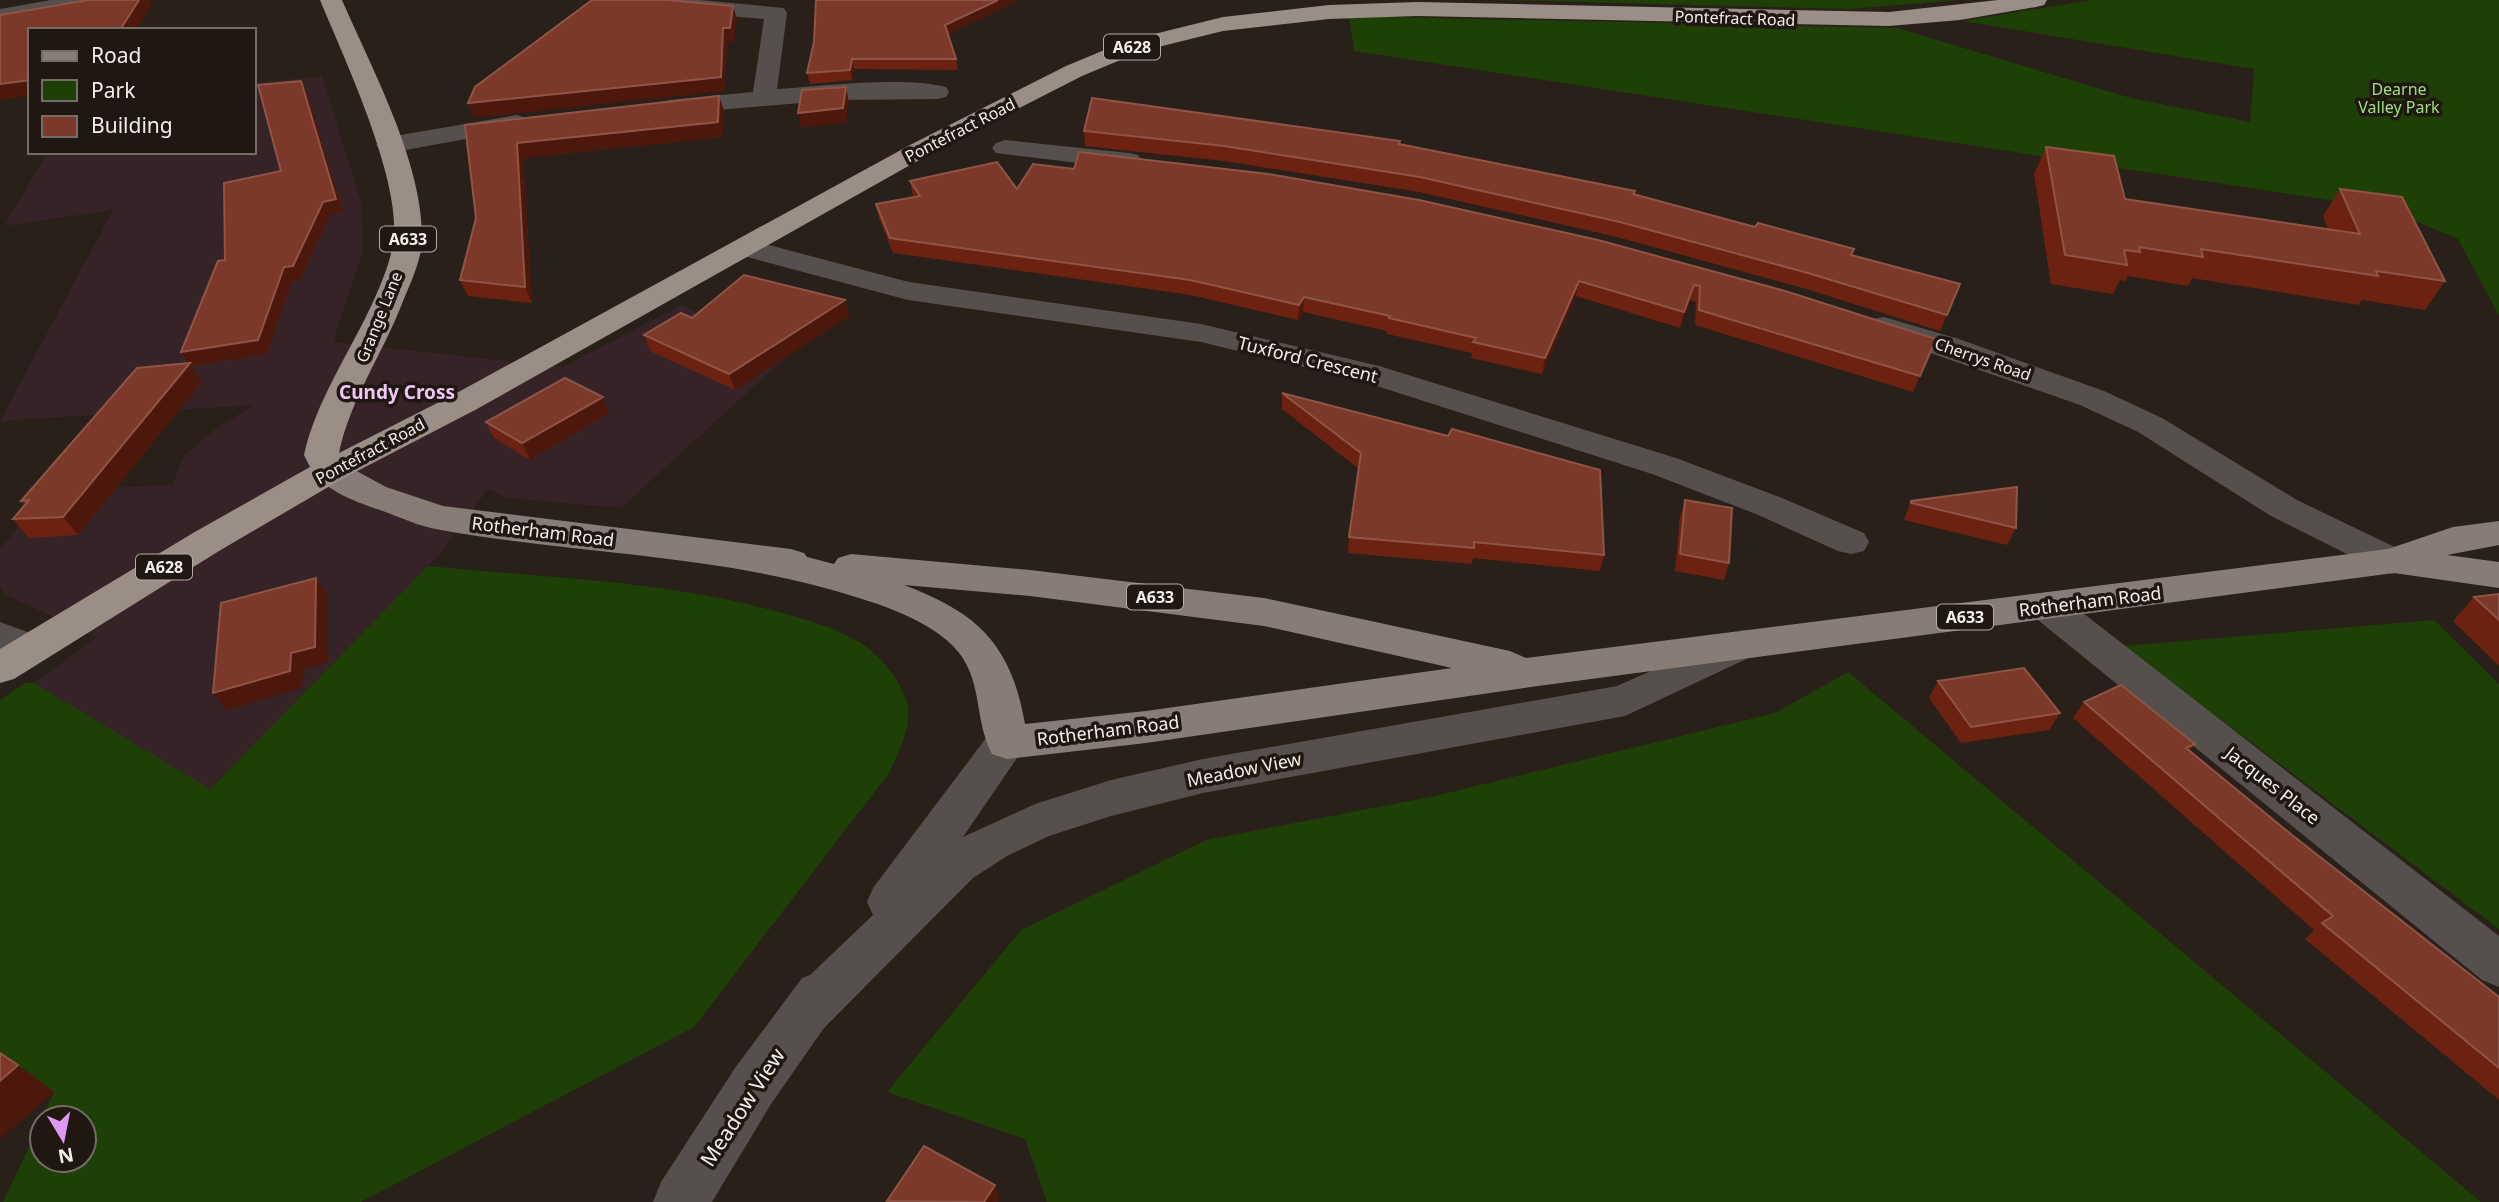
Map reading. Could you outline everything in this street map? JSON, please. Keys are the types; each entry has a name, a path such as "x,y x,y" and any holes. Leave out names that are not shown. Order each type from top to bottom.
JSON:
{"highway":[{"name":"Grange Lane","path":"330,471 321,455 327,428 356,373 388,302 408,243 404,193 389,145 331,0"},
{"name":"Pontefract Road","path":"10,651 330,471 465,402 919,150 1074,71 1134,46 1223,24 1329,12 1417,9 1889,19 1960,13 2036,0"}],"main road":[{"name":"Rotherham Road","path":"330,471 373,495 439,518 766,560 1030,583 1252,610 1538,671"},
{"name":"Rotherham Road","path":"766,560 865,585 919,606 959,629 983,654 997,691 1007,742 1146,727 1538,671 2392,561 2453,539 2499,533"},
{"name":"Rotherham Road","path":"2392,561 2499,575"}],"street":[{"path":"0,16 87,0"},
{"path":"621,6 784,9 764,97"},
{"path":"640,110 764,97 889,90 937,92"},
{"path":"389,145 488,126 543,121"},
{"path":"1006,148 1157,164"},
{"name":"Tuxford Crescent","path":"746,248 908,291 1200,333 1368,373 1664,466 1769,506 1851,542"},
{"name":"Cherrys Road","path":"1862,319 1948,346 2092,398 2160,431 2284,508 2392,561"},
{"name":"Jacques Place","path":"2047,607 2499,964"},
{"name":"Meadow View","path":"805,1013 957,864 991,843 1035,822 1111,798 1203,776 1625,700 1743,644"},
{"name":"Meadow View","path":"681,1202 753,1086 1007,742"}],"shaded area":[{"path":"322,76 361,202 363,252 333,342 563,367 682,305 786,357 621,508 508,498 488,489 441,553 208,791 34,683 97,637 4,594 0,587 0,550 36,504 103,488 172,485 184,456 214,430 253,405 0,421 113,210 4,226 47,154 256,154 256,83"}],"green space":[{"path":"1500,0 1959,0 1851,9"},
{"name":"Dearne Valley Park","path":"2091,0 2499,0 2499,316 2458,239 2387,209 1354,51 1349,16 1897,28 2131,98 2250,122 2254,69 1963,21"},
{"path":"428,566 656,588 790,615 859,642 888,668 900,685 907,703 906,730 889,773 694,1027 361,1202 3,1202 28,1149 28,1174 98,1174 98,1104 48,1104 54,1092 0,1055 0,700 25,683 34,683 210,789"},
{"path":"2434,620 2499,684 2499,929 2123,646"},
{"path":"1848,672 2481,1202 1047,1202 1025,1139 887,1092 1021,930 1206,840 1435,796 1775,713"}],"building":[{"path":"89,0 139,0 121,28 28,28 28,80 0,84 0,15"},
{"path":"592,0 666,0 733,6 730,28 723,28 721,77 468,103 475,87"},
{"path":"816,0 998,0 945,25 956,59 852,59 850,70 807,73 814,42"},
{"path":"301,81 336,199 323,202 293,266 284,267 258,340 181,352 218,261 225,260 224,183 281,171 258,85"},
{"path":"846,87 843,108 798,113 802,90"},
{"path":"719,96 718,122 517,143 525,287 460,280 476,218 465,125"},
{"path":"1092,98 1400,141 1399,144 1635,191 1633,194 1755,227 1758,223 1854,249 1851,255 1960,284 1947,315 1808,273 1620,222 1420,177 1224,146 1084,131"},
{"path":"2046,147 2114,156 2125,199 2360,234 2340,189 2402,197 2445,281 2376,271 2378,276 2201,249 2203,257 2139,247 2140,252 2124,250 2127,265 2065,255"},
{"path":"1079,152 1268,174 1419,200 1598,240 1785,291 1936,339 1920,376 1699,310 1700,286 1694,285 1684,312 1579,281 1545,358 1473,342 1476,338 1389,318 1390,316 1304,297 1299,305 1190,280 890,238 876,204 920,196 910,181 997,162 1017,189 1033,164 1074,169"},
{"path":"744,275 845,300 729,374 644,335 681,313 692,318"},
{"path":"190,363 63,517 13,519 29,500 21,501 137,368"},
{"path":"565,378 603,397 522,443 486,422"},
{"path":"1282,393 1448,436 1452,429 1600,470 1604,555 1474,542 1474,548 1349,537 1361,453"},
{"path":"2017,487 2016,528 1911,503 1911,501"},
{"path":"1685,500 1732,508 1729,563 1680,554"},
{"path":"316,578 315,647 291,653 290,671 213,693 221,603"},
{"path":"2499,594 2499,620 2474,597"},
{"path":"2024,668 2060,713 1971,727 1938,681"},
{"path":"2121,685 2195,744 2186,748 2499,997 2499,1068 2322,923 2333,916 2084,702"},
{"path":"0,1053 18,1065 0,1081"},
{"path":"924,1146 995,1185 984,1202 887,1201"}],"district":[{"name":"Cundy Cross","path":"397,392"}]}
